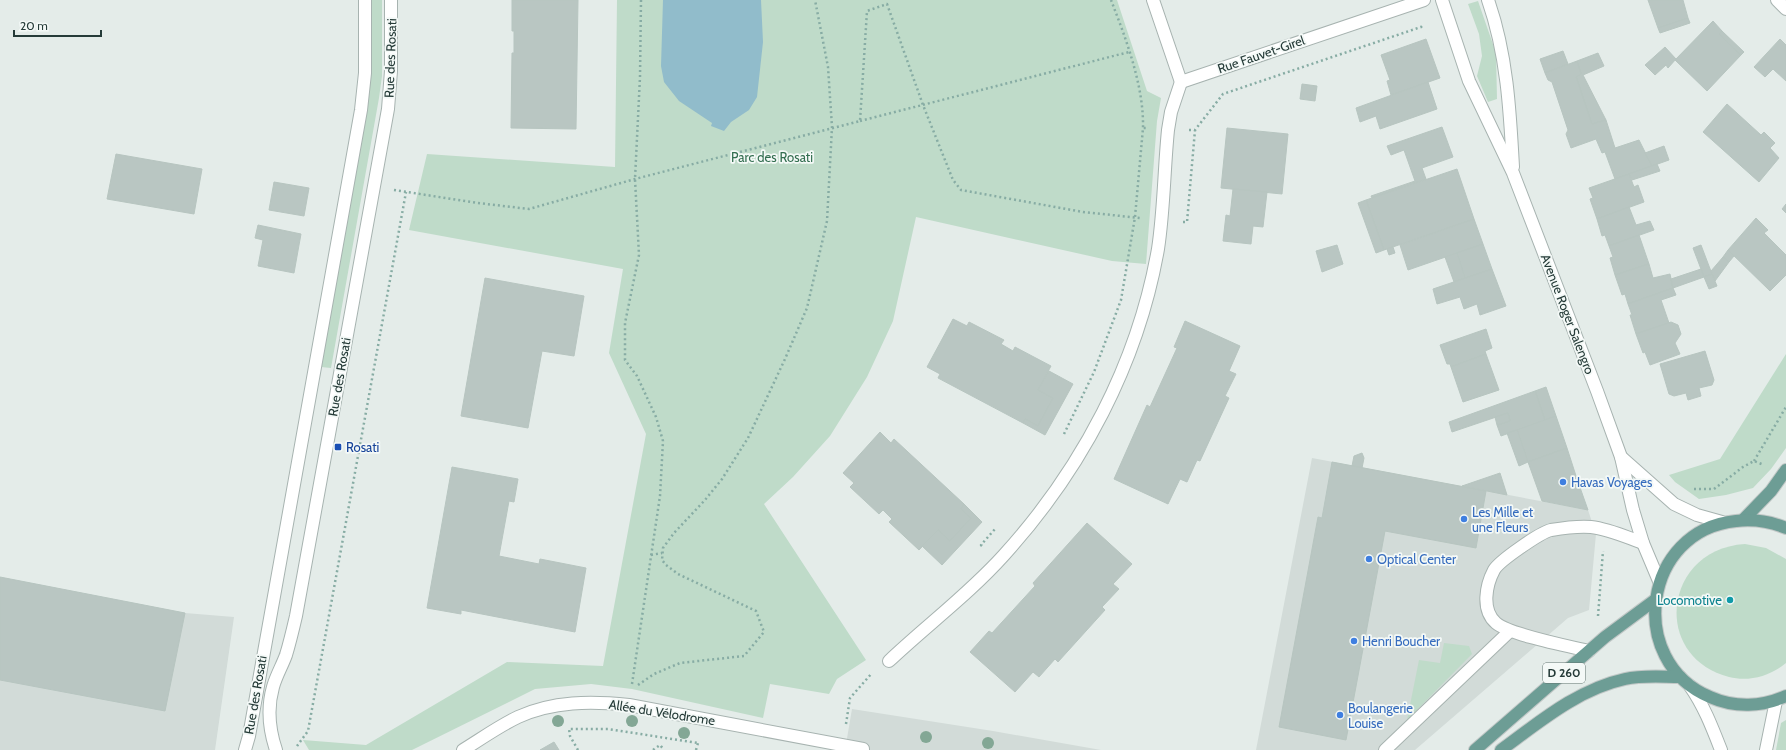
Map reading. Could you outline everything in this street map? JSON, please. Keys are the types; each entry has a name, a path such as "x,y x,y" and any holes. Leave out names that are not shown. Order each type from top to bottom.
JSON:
{"main road":[{"path":"1743,520 1771,491 1784,472"},
{"path":"1781,699 1746,705 1726,703 1707,696 1690,686 1680,677 1665,656 1658,638 1655,620 1655,600 1660,581 1666,567 1683,546 1704,530 1722,522 1743,520 1764,521 1786,528"},
{"name":"D 260","path":"1475,750 1605,637 1655,600"},
{"name":"D 260","path":"1501,750 1546,718 1580,697 1612,682 1636,677 1680,677"}],"street":[{"name":"Rue des Rosati","path":"245,750 361,110 365,73 365,0"},
{"name":"Rue des Rosati","path":"276,750 271,736 269,721 271,697 286,656 296,616 374,186 390,90 391,0"},
{"path":"889,661 960,599 999,561 1052,497 1082,451 1102,414 1126,359 1144,312 1158,249 1168,130 1171,112 1181,82 1153,0"},
{"name":"Rue Fauvet-Girel","path":"1181,82 1424,0"},
{"name":"Avenue Roger Salengro","path":"1488,0 1496,22 1504,59 1513,173"},
{"path":"1777,0 1786,9"},
{"name":"Avenue Roger Salengro","path":"1443,3 1469,80 1513,173 1621,457 1633,510 1643,543 1660,581"},
{"name":"Avenue Roger Salengro","path":"1621,457 1674,504 1697,515 1722,522"},
{"path":"1589,651 1510,631 1495,622 1489,615 1486,604 1486,594 1494,569 1530,540 1550,530 1590,527 1605,530 1643,543"},
{"path":"1384,750 1510,631"},
{"path":"1690,686 1701,701 1722,750"},
{"path":"1766,750 1781,699"},
{"name":"Allée du Vélodrome","path":"463,750 518,717 552,706 586,702 629,705 863,750"}],"path":[{"path":"641,0 640,77 635,179 639,255 625,323 625,360 637,376 656,417 663,442 660,496 635,656 632,689 654,674 680,663 744,656 764,632 756,611 678,574 662,560 662,552 663,548 674,533 705,500 722,479 748,438 807,308 827,220 832,128 828,67 815,0"},
{"path":"1064,434 1094,372 1121,300 1135,217 1143,128 1143,102 1124,32 1111,0"},
{"path":"1143,128 1195,130 1223,94 1421,27 1443,3"},
{"path":"860,121 867,11 886,4 952,180 961,190 1083,212 1161,220"},
{"path":"374,186 478,203 529,209 635,179 1129,52"},
{"path":"295,750 308,731 406,192"},
{"path":"1690,489 1714,489 1743,467 1754,461 1786,407"},
{"path":"1754,461 1784,472"},
{"path":"997,528 981,545 999,561"},
{"path":"1605,530 1598,617 1605,637"},
{"path":"651,555 662,552"},
{"path":"850,698 871,674 889,661"},
{"path":"578,750 570,736 569,729 608,729 698,743"},
{"path":"652,750 660,745 664,750"}],"shaded area":[{"path":"1312,458 1588,510 1596,534 1589,610 1568,618 1415,750 1256,750"},
{"path":"0,577 185,613 234,617 215,750 0,750"},
{"path":"852,709 993,731 1101,750 845,750"}],"green space":[{"path":"371,0 382,0 382,76 331,368 321,367 369,97"},
{"name":"Parc des Rosati","path":"617,0 1117,0 1147,91 1161,98 1157,121 1146,264 1112,261 916,217 893,321 867,377 830,436 793,477 764,504 866,660 837,679 829,694 770,684 763,718 632,689 591,684 535,689 412,750 309,750 303,740 366,745 507,662 603,666 646,434 609,353 623,269 409,230 427,154 615,167"},
{"path":"1478,1 1496,53 1497,99 1488,102 1477,76 1482,56 1479,34 1468,4"},
{"path":"1786,354 1786,448 1771,469 1753,488 1726,495 1699,499 1675,482 1669,475 1720,459"},
{"path":"1745,544 1766,548 1786,559 1786,663 1780,668 1759,677 1744,679 1729,677 1704,666 1687,648 1678,627 1677,605 1683,583 1697,564 1718,550"},
{"path":"1444,643 1469,646 1472,654 1407,720 1419,660 1440,663"},
{"path":"1786,720 1786,750 1776,750 1781,723"}],"water":[{"path":"663,0 761,0 763,42 757,97 749,110 731,122 724,131 711,126 712,123 679,101 664,82 661,66"}],"building":[{"path":"512,0 578,0 576,129 511,128 512,53 514,53"},
{"path":"1648,0 1683,0 1688,18 1658,28"},
{"path":"1688,18 1690,23 1660,33 1658,28"},
{"path":"1713,21 1722,31 1719,34 1741,55 1707,91 1675,60"},
{"path":"1722,31 1744,52 1741,55 1719,34"},
{"path":"1426,39 1440,78 1391,95 1387,81 1390,80 1381,55"},
{"path":"1780,39 1786,45 1786,81 1773,69 1765,77 1754,67"},
{"path":"1665,47 1676,59 1668,68 1666,65 1655,75 1645,65"},
{"path":"1563,51 1568,64 1545,73 1540,59"},
{"path":"1598,53 1604,66 1583,75 1606,120 1592,124 1576,77 1581,74 1577,61"},
{"path":"1577,61 1581,74 1576,77 1592,124 1606,120 1615,148 1639,140 1652,166 1615,179 1605,152 1602,153 1596,139 1571,148 1566,134 1568,130 1552,82 1548,80 1545,73"},
{"path":"1428,82 1437,109 1380,129 1376,116 1360,122 1356,108"},
{"path":"1302,84 1317,86 1315,101 1300,99"},
{"path":"1727,104 1761,135 1764,132 1775,143 1770,148 1779,158 1759,182 1703,132"},
{"path":"1442,127 1453,157 1422,168 1426,179 1372,198 1371,196 1415,181 1404,150 1391,155 1387,146"},
{"path":"1227,128 1288,134 1282,194 1221,188"},
{"path":"1664,146 1669,160 1652,166 1645,153"},
{"path":"116,154 202,169 194,214 107,199"},
{"path":"1657,164 1660,171 1632,180 1629,174"},
{"path":"1457,169 1474,219 1384,250 1366,200"},
{"path":"1629,174 1634,187 1638,185 1644,202 1597,219 1590,199 1593,198 1589,188"},
{"path":"274,182 309,188 304,216 269,210"},
{"path":"1233,189 1267,192 1263,227 1253,226 1251,244 1223,241 1226,215 1230,216"},
{"path":"1366,200 1384,250 1376,253 1358,203"},
{"path":"1786,204 1786,213 1782,209"},
{"path":"1629,207 1636,225 1650,221 1654,230 1609,246 1605,235 1602,236 1597,219"},
{"path":"1756,218 1768,230 1764,233 1786,255 1786,275 1770,291 1728,250"},
{"path":"1474,219 1483,244 1408,270 1400,245"},
{"path":"258,225 301,234 294,273 258,266 263,240 255,238"},
{"path":"1639,235 1649,264 1615,275 1610,258 1613,257 1609,246"},
{"path":"1483,244 1492,269 1465,278 1457,253"},
{"path":"1337,245 1343,264 1322,272 1316,251"},
{"path":"1701,245 1712,274 1704,277 1693,248"},
{"path":"1393,247 1395,253 1389,255 1387,249"},
{"path":"1728,250 1734,256 1729,262 1723,257"},
{"path":"1457,253 1465,278 1454,282 1445,257"},
{"path":"1723,257 1729,262 1715,281 1711,271"},
{"path":"1649,264 1653,278 1670,274 1673,288 1628,304 1625,294 1622,295 1615,275"},
{"path":"1492,269 1506,306 1480,315 1477,304 1464,309 1460,297 1437,304 1433,289"},
{"path":"1701,269 1704,277 1673,288 1671,279"},
{"path":"1712,274 1717,286 1709,289 1704,277"},
{"path":"485,278 584,296 574,356 542,351 528,428 461,416"},
{"path":"1673,288 1676,295 1661,300 1669,323 1636,334 1628,304"},
{"path":"953,319 967,326 969,322 1004,340 1001,344 1013,351 1015,347 1051,366 1038,390 1053,398 1038,426 1025,419 1023,423 938,378 940,374 927,367"},
{"path":"1185,321 1240,346 1229,371 1236,374 1225,396 1229,398 1200,461 1197,460 1187,482 1180,479 1168,504 1114,479 1147,405 1150,407 1177,348 1174,347"},
{"path":"1671,322 1678,325 1681,334 1675,343 1680,354 1650,365 1645,352 1643,353 1636,334"},
{"path":"1486,329 1492,348 1485,351 1486,354 1451,367 1450,364 1447,364 1440,345"},
{"path":"1705,351 1714,380 1712,385 1699,388 1701,396 1688,400 1686,393 1674,396 1669,394 1660,364"},
{"path":"1486,354 1499,390 1463,402 1451,367"},
{"path":"1049,371 1073,384 1045,435 1023,423 1025,419 1038,426 1053,398 1038,390"},
{"path":"1546,387 1556,416 1545,420 1535,391"},
{"path":"1535,391 1545,420 1501,436 1497,425 1510,421 1508,413 1452,432 1449,422"},
{"path":"1508,413 1510,421 1497,425 1495,417"},
{"path":"1556,416 1567,448 1528,462 1517,430"},
{"path":"1517,430 1528,462 1519,466 1507,433"},
{"path":"880,432 891,443 894,439 964,504 961,509 971,518 950,541 938,530 919,550 889,522 892,519 883,510 879,514 850,487 854,483 843,473"},
{"path":"1567,448 1588,510 1542,501 1528,462"},
{"path":"1362,453 1364,458 1362,468 1352,466 1354,456"},
{"path":"1332,462 1486,491 1476,548 1385,531 1346,740 1279,727 1318,517 1322,518"},
{"path":"452,467 518,479 514,502 509,501 499,556 539,564 540,559 586,568 575,632 461,610 461,614 427,608"},
{"path":"1500,473 1507,495 1462,486"},
{"path":"964,504 982,522 942,565 922,546 938,530 950,541 971,518 961,509"},
{"path":"1087,523 1132,564 1113,584 1119,589 1102,607 1105,610 1058,662 1055,659 1039,677 1033,672 1015,692 970,652 989,631 992,633 1035,586 1033,583"},
{"path":"0,577 185,613 165,711 0,680"},
{"path":"554,742 559,750 540,750"}],"place":[{"name":"Rosati","path":"338,447"},
{"name":"Havas Voyages","path":"1563,482"},
{"name":"Les Mille et une Fleurs","path":"1464,519"},
{"name":"Optical Center","path":"1369,559"},
{"name":"Locomotive","path":"1730,600"},
{"name":"Henri Boucher","path":"1354,641"},
{"name":"Boulangerie Louise","path":"1340,715"}]}
